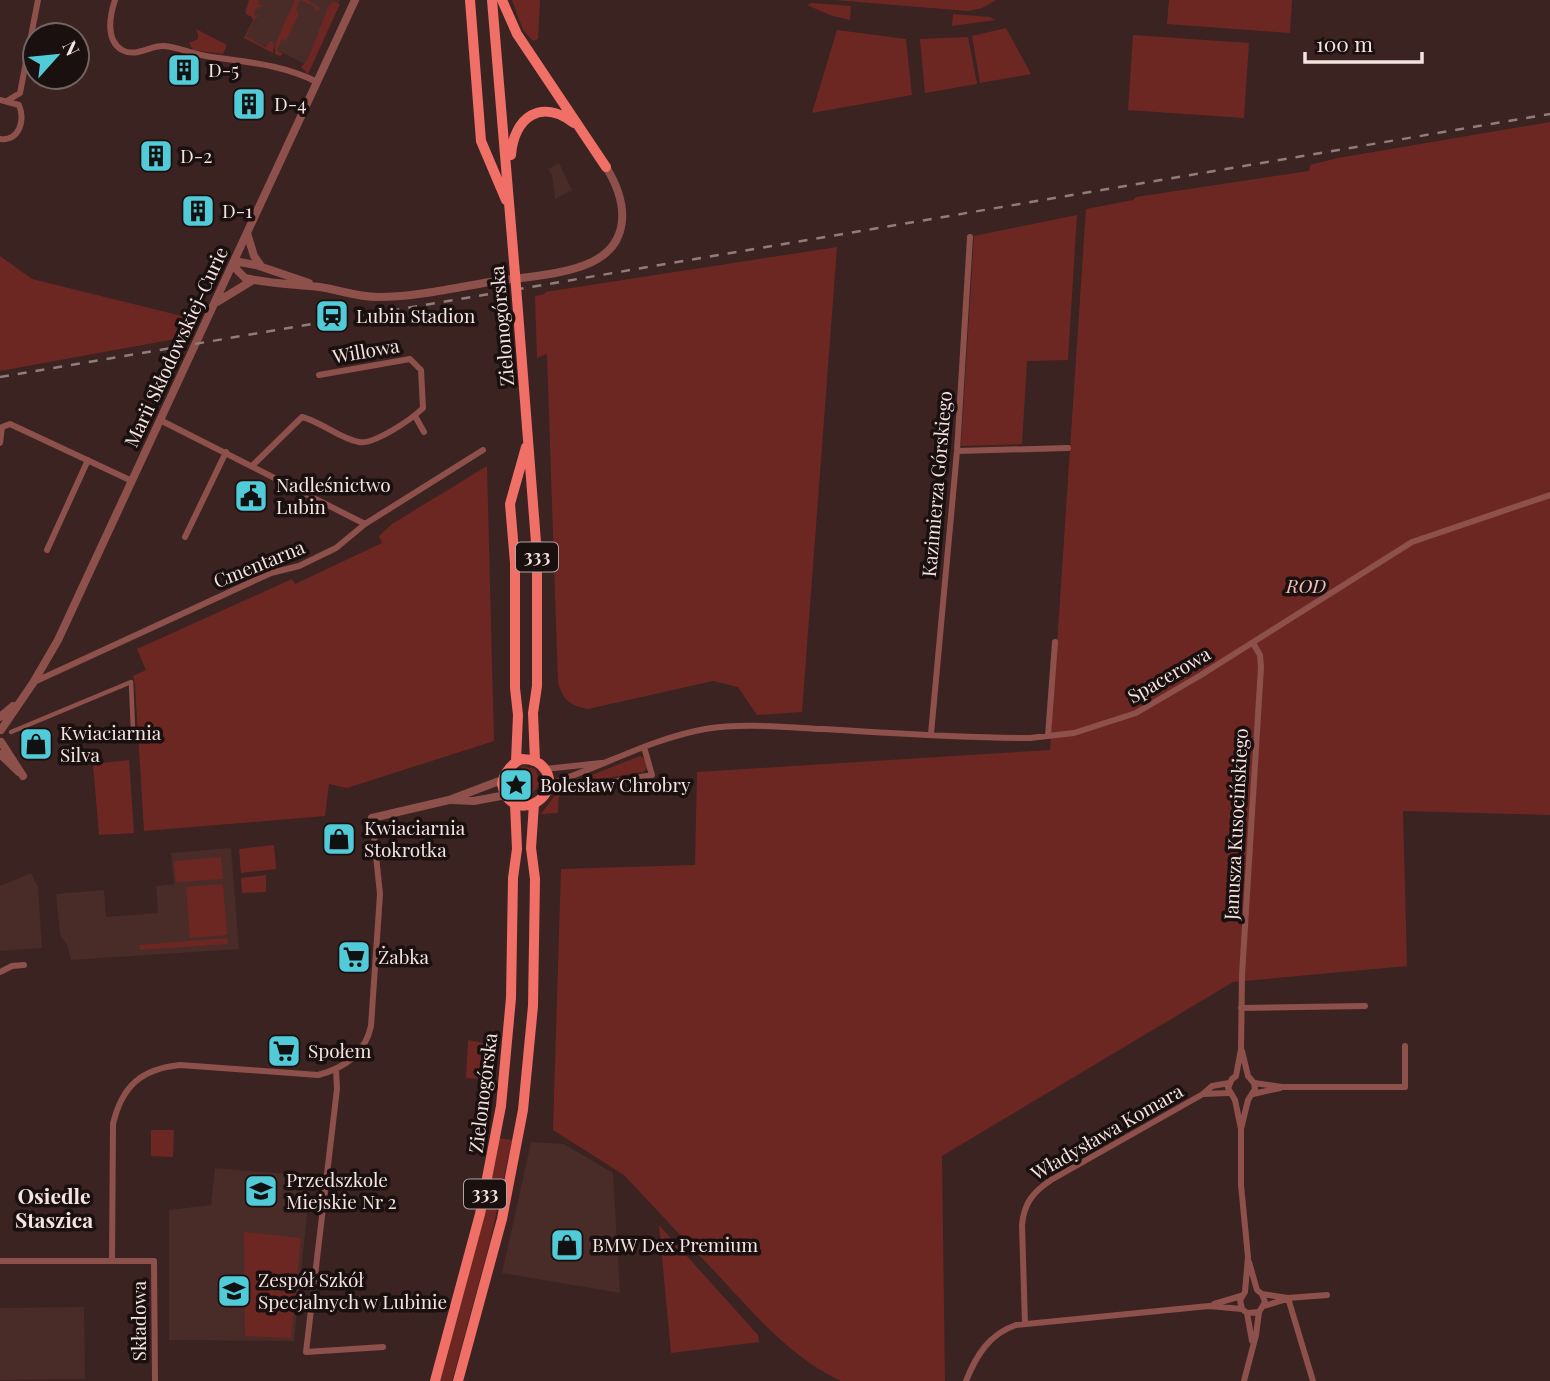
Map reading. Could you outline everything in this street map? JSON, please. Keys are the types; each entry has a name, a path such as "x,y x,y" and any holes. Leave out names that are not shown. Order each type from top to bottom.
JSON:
{"main road":[{"name":"Zielonogórska","path":"470,0 481,141 510,211"},
{"name":"Zielonogórska","path":"492,0 538,577 537,686 533,713 535,761"},
{"path":"502,0 517,34 607,167"},
{"path":"508,187 512,144 517,128 527,118 542,111 555,112 581,130"},
{"name":"Zielonogórska","path":"516,761 518,715 515,688 515,563 510,504 528,439"},
{"path":"516,761 535,761 545,769 549,784 545,793 534,804 515,804 506,795 502,780 516,761"},
{"name":"Zielonogórska","path":"435,1381 484,1201 501,1106 511,998 513,878 517,849 515,804"},
{"name":"Zielonogórska","path":"458,1381 501,1225 523,1110 533,1006 535,879 531,848 534,804"}],"street":[{"path":"0,139 10,139 18,131 22,114 19,105 20,93 38,0"},
{"path":"115,0 110,32 117,46 129,53 163,46 296,72 317,82"},
{"name":"Marii Skłodowskiej-Curie","path":"0,730 33,683 58,640 355,0"},
{"path":"4,100 20,93"},
{"path":"4,100 19,105"},
{"path":"234,261 264,267 322,287 362,296 386,297 584,265 609,248 619,234 623,221 621,197 607,167"},
{"path":"246,233 254,256 264,267"},
{"name":"Kazimierza Górskiego","path":"931,734 957,451 970,237"},
{"path":"234,261 239,273 253,280 322,287"},
{"path":"213,305 253,280"},
{"name":"Willowa","path":"319,375 410,359 421,370 423,408 415,416"},
{"path":"253,466 302,417 359,442 371,442 415,416 424,432"},
{"path":"160,420 365,524"},
{"path":"0,443 2,427 10,424 131,481"},
{"path":"957,451 1068,449"},
{"name":"Cmentarna","path":"33,683 271,573 299,566 336,548 365,524 483,450"},
{"path":"185,537 226,452"},
{"path":"47,550 88,460"},
{"name":"Spacerowa","path":"549,784 583,774 603,763 683,734 732,727 1004,738 1074,733 1155,704 1412,542 1550,495"},
{"path":"1048,736 1055,642"},
{"name":"Janusza Kusocińskiego","path":"1241,1049 1241,1008 1261,667 1260,655 1253,643"},
{"path":"11,732 131,682 133,730"},
{"name":"Marii Skłodowskiej-Curie","path":"0,717 18,702"},
{"path":"0,730 0,742 23,775 0,754"},
{"path":"572,789 652,775 644,747"},
{"name":"Spacerowa","path":"545,769 603,763"},
{"path":"0,1261 112,1260 113,1124 118,1106 129,1087 143,1075 180,1065 318,1074 336,1069 359,1053 371,1026 380,894 372,818 449,800 502,780"},
{"path":"449,800 474,801 506,795"},
{"path":"0,972 12,966 24,965"},
{"path":"1241,1008 1365,1006"},
{"path":"1241,1049 1248,1076 1254,1083 1282,1087 1405,1087 1405,1046"},
{"path":"1241,1049 1236,1076 1229,1083 1229,1093 1235,1100 1241,1129 1241,1185 1248,1257 1243,1294 1252,1343"},
{"path":"336,1069 337,1089 306,1352 383,1347"},
{"path":"1236,1076 1248,1076"},
{"name":"Władysława Komara","path":"1024,1324 1022,1225 1024,1209 1031,1196 1051,1180 1203,1094 1212,1086 1229,1083"},
{"path":"1241,1129 1254,1083"},
{"path":"1235,1100 1282,1087"},
{"path":"1203,1094 1229,1093"},
{"path":"1244,1381 1261,1309 1260,1292 1248,1257"},
{"name":"Składowa","path":"112,1260 154,1261 155,1381"},
{"path":"1209,1306 1243,1294 1260,1292 1288,1298"},
{"path":"966,1381 983,1349 994,1336 1008,1328 1024,1324 1209,1306 1245,1311 1261,1309 1288,1298 1327,1294"},
{"path":"1288,1298 1313,1381"}],"shaded area":[{"path":"249,0 340,0 309,66 244,38 253,20 245,10"},
{"path":"559,163 572,190 555,199 552,175 548,169"},
{"path":"231,848 239,949 71,960 67,945 60,935 56,894 104,890 106,917 158,913 156,886 174,884 171,853"},
{"path":"31,873 38,887 42,948 0,951 0,886"},
{"path":"531,1142 564,1144 613,1173 620,1293 502,1273"},
{"name":"Zespół Szkół Specjalnych w Lubinie","path":"215,1168 311,1176 294,1341 169,1340 169,1210 211,1205"},
{"path":"84,1307 85,1379 0,1380 0,1308"}],"green space":[{"path":"249,0 259,0 259,5 264,5 255,10 254,16 259,15 253,21 246,37 266,47 270,41 274,43 273,53 244,38 253,20 246,14"},
{"path":"295,0 300,0 296,10 299,13 286,41 282,39 277,50 283,54 280,56 275,54 276,42"},
{"path":"300,0 307,0 320,10 315,10 316,7"},
{"path":"512,0 540,0 538,39 533,41 523,30"},
{"path":"834,0 996,0 982,8 968,11"},
{"path":"1169,0 1292,0 1290,33 1167,24"},
{"path":"334,2 340,4 308,74 301,67 307,61 329,5"},
{"path":"812,3 851,6 850,20 807,5"},
{"path":"953,14 990,17 995,20 952,26"},
{"path":"1006,28 1031,74 980,83 972,36"},
{"path":"196,29 227,45 223,54 193,50 189,43 198,39"},
{"path":"837,30 906,39 912,95 812,113"},
{"path":"1133,35 1249,43 1244,118 1128,110"},
{"path":"968,37 977,84 925,93 920,39"},
{"name":"ROD","path":"1550,122 1550,815 1403,811 1407,966 1233,982 942,1156 945,1381 841,1381 820,1370 765,1325 700,1256 694,1244 683,1238 624,1175 553,1130 561,869 695,865 697,772 1050,750 1086,209 1133,200 1136,197 1309,171 1310,165 1338,158"},
{"path":"1077,215 1068,360 1027,361 1022,444 961,446 974,236"},
{"path":"837,247 802,712 757,715 738,687 713,681 588,709 572,704 565,698 558,683 547,354 537,358 535,296 545,292"},
{"path":"0,256 32,279 194,319 186,337 0,371"},
{"path":"487,466 494,741 347,788 329,784 325,816 144,831 133,676 146,670 137,649 292,579 295,584 382,543 379,536 392,524"},
{"path":"640,756 645,759 647,768 643,772 572,784 559,796 558,813 541,814 561,787"},
{"path":"129,760 134,833 99,835 93,764"},
{"path":"522,766 535,769 540,780 538,787 526,800 516,798 511,789"},
{"path":"274,845 276,869 241,873 239,849"},
{"path":"221,857 223,879 176,882 174,861"},
{"path":"266,875 266,892 242,893 241,878"},
{"path":"223,884 227,935 190,938 186,887"},
{"path":"227,938 228,944 140,950 139,945"},
{"path":"468,1040 484,1043 480,1079 466,1078"},
{"path":"151,1130 174,1130 173,1157 151,1156"},
{"path":"499,1138 512,1140 490,1242 452,1381 438,1381 481,1227"},
{"path":"659,1225 758,1335 759,1342 671,1353"},
{"path":"244,1232 301,1238 291,1338 245,1336"}],"railway":[{"path":"0,377 1550,114"}],"place":[{"name":"D-5","path":"184,70"},
{"name":"D-4","path":"249,104"},
{"name":"D-2","path":"156,156"},
{"name":"D-1","path":"198,211"},
{"name":"Lubin Stadion","path":"332,316"},
{"name":"Nadleśnictwo Lubin","path":"251,496"},
{"name":"Kwiaciarnia Silva","path":"36,744"},
{"name":"Bolesław Chrobry","path":"516,785"},
{"name":"Kwiaciarnia Stokrotka","path":"339,839"},
{"name":"Żabka","path":"354,957"},
{"name":"Społem","path":"284,1051"},
{"name":"Przedszkole Miejskie Nr 2","path":"261,1191"},
{"name":"BMW Dex Premium","path":"567,1245"},
{"name":"Zespół Szkół Specjalnych w Lubinie","path":"234,1291"}],"district":[{"name":"Osiedle Staszica","path":"54,1209"}]}
